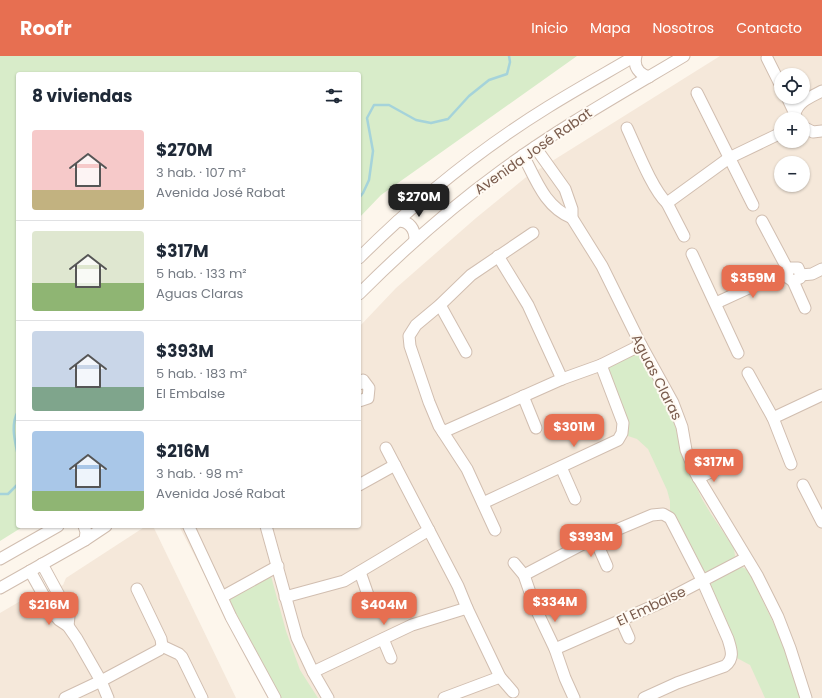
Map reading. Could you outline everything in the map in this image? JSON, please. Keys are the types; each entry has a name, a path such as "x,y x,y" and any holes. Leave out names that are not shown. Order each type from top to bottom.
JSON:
{"street":[{"path":"635,56 637,70 649,77"},
{"name":"Avenida José Rabat","path":"361,256 398,221 462,168 517,127 635,56"},
{"name":"Avenida José Rabat","path":"361,292 415,240 489,179 535,147 599,106 684,56"},
{"path":"767,58 774,72"},
{"path":"797,112 799,105 808,98 822,91"},
{"path":"696,93 753,205"},
{"path":"627,128 655,187 662,199 667,203 684,236"},
{"path":"810,130 813,132 822,131"},
{"path":"667,203 729,158 774,136"},
{"name":"Aguas Claras","path":"535,147 565,189 572,208 572,218 602,266 641,345 674,403 682,427 686,450 698,478 756,575 778,617 790,648 806,698"},
{"name":"Aguas Claras","path":"523,155 548,202 562,214 572,218"},
{"path":"398,221 405,222 411,226 415,240"},
{"path":"762,221 792,275 804,308"},
{"path":"495,530 467,469 439,426 429,402 409,341 411,331 416,325 440,305 471,275 532,233"},
{"path":"692,254 738,353"},
{"path":"498,256 528,305 562,378"},
{"path":"716,304 779,274 812,274 822,269"},
{"path":"440,305 466,352"},
{"path":"443,432 562,378 601,365 641,345"},
{"path":"482,503 618,440 621,436 623,423 601,365"},
{"path":"748,373 773,418 791,464"},
{"path":"361,382 363,380 369,388 368,398 361,400"},
{"path":"773,418 822,395"},
{"path":"523,396 536,428"},
{"path":"386,448 458,586 500,677 514,692"},
{"path":"361,484 395,465"},
{"path":"561,467 575,499"},
{"path":"698,478 721,467"},
{"path":"803,485 822,522"},
{"path":"524,575 595,539 652,515 663,514 667,516 672,521 702,580 731,648 730,659 725,666 677,683 650,697"},
{"path":"0,558 54,528"},
{"path":"85,528 86,532 85,540"},
{"path":"0,588 85,540 103,528"},
{"path":"189,528 231,617 275,698"},
{"path":"270,528 285,597 297,638 313,672 328,698"},
{"path":"285,597 344,580 360,572 429,530"},
{"path":"595,539 608,566"},
{"name":"El Embalse","path":"555,648 660,603 746,558"},
{"path":"514,563 524,575 535,607 555,648 565,678 574,698"},
{"path":"42,564 67,610 69,616 68,626"},
{"path":"222,596 278,566"},
{"path":"30,571 54,614 59,620 68,626 77,639 101,681 108,698"},
{"path":"360,572 368,595"},
{"path":"65,698 101,681 159,650 162,646 161,639 136,589"},
{"path":"313,672 412,625 467,608"},
{"path":"622,620 629,638"},
{"path":"383,639 391,658"},
{"path":"162,646 179,654 202,698"},
{"path":"444,698 500,677"}],"shaded area":[{"path":"720,56 822,56 822,698 269,698 180,528 361,528 361,325 396,288 476,218 525,178"},
{"path":"143,528 154,528 236,698 0,698 0,613 29,596 37,599 63,585 66,578"}],"green space":[{"path":"0,56 577,56 381,195 361,216 361,72 16,72 16,528 21,528 0,541"},
{"path":"632,353 638,353 643,358 669,408 676,429 681,453 702,499 734,548 735,556 731,562 709,573 698,569 670,515 670,501 667,490 648,449 637,439 628,436 628,428 624,412 607,372 609,365"},
{"path":"737,567 742,567 748,570 785,647 803,698 765,698 750,665 735,657 709,592 710,585 720,576"},
{"path":"271,576 286,631 300,670 318,698 281,698 227,598"}],"waterway":[{"path":"361,196 369,180 373,151 367,118 374,105 389,105 416,120 431,123 448,119 469,96 489,80 507,74 510,62 509,56"},
{"path":"16,416 14,422 16,445"},
{"path":"0,494 8,494 16,486"}]}
